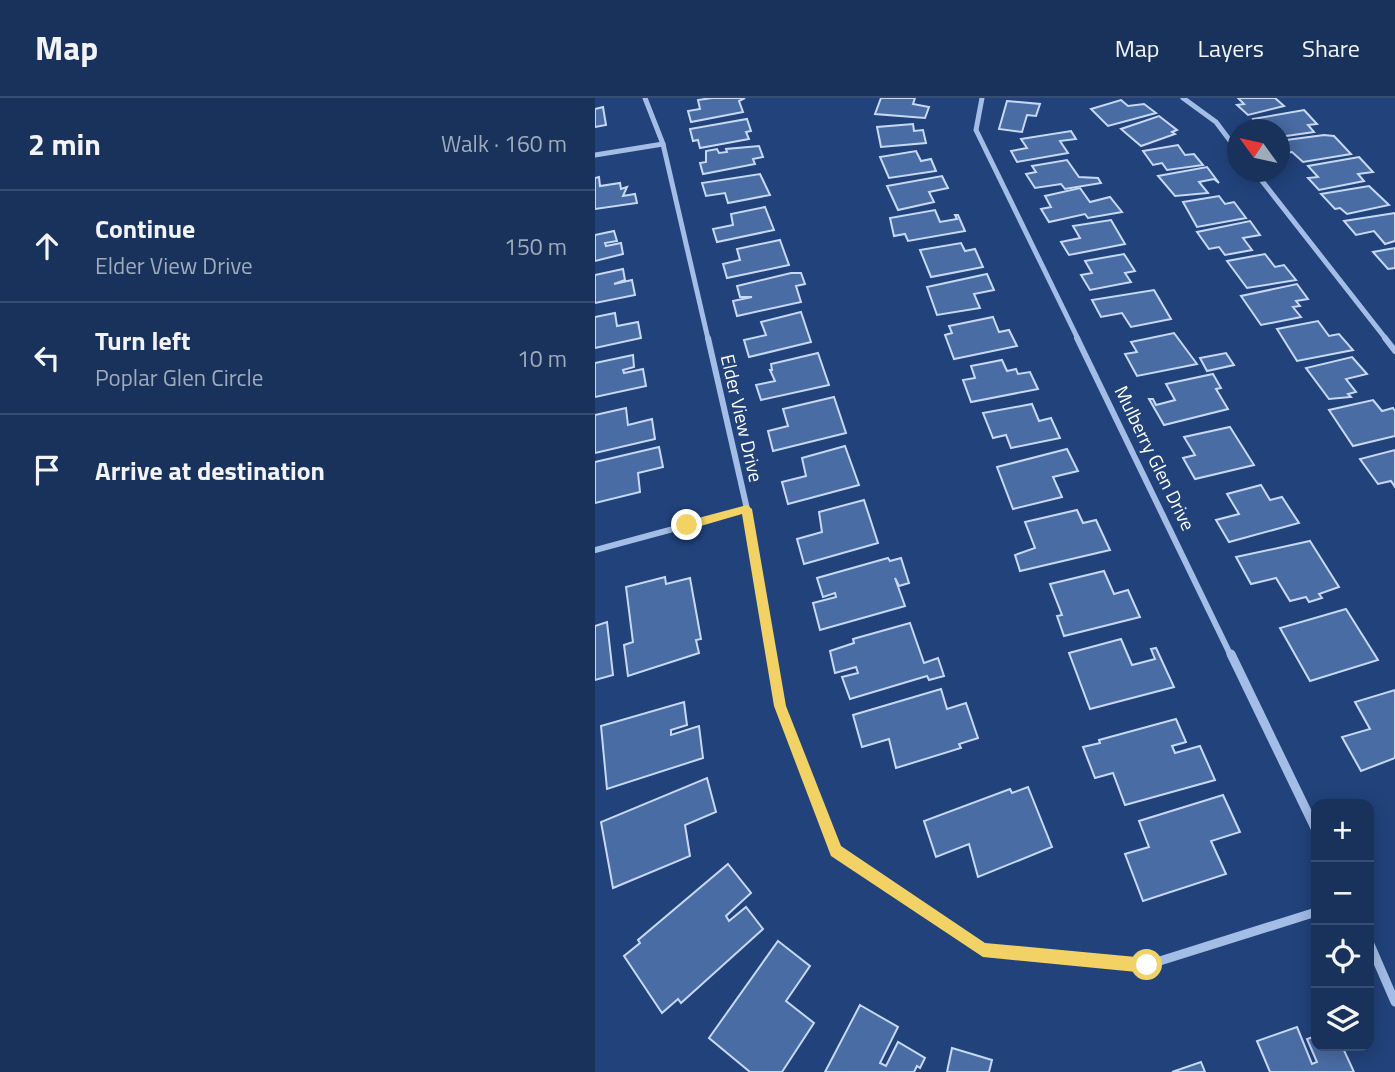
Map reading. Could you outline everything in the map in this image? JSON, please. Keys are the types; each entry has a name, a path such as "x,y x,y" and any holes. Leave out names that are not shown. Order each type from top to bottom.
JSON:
{"street":[{"name":"Elder View Drive","path":"645,98 663,144 747,509 780,706 836,851 983,950 1147,965 1311,914"},
{"name":"Mulberry Glen Drive","path":"982,98 976,130 1311,820"},
{"path":"1183,98 1216,122 1227,137"},
{"path":"595,155 663,144"},
{"path":"1263,182 1395,351"},
{"path":"595,550 747,509"},
{"path":"1374,954 1395,1002"}],"building":[{"path":"745,98 739,101 743,112 691,122 688,111 700,109 698,100"},
{"path":"881,98 915,98 913,104 929,107 925,118 875,114"},
{"path":"1238,98 1275,98 1284,106 1248,115 1237,105 1244,104"},
{"path":"1121,100 1128,106 1144,104 1156,113 1108,126 1091,109"},
{"path":"1007,101 1040,104 1036,116 1027,115 1022,132 999,129"},
{"path":"603,107 606,125 595,127 595,109"},
{"path":"1304,110 1317,124 1308,125 1314,132 1290,135 1290,119 1253,119"},
{"path":"1159,116 1177,130 1172,132 1175,134 1141,146 1121,129"},
{"path":"747,119 751,131 746,132 749,139 700,148 698,140 693,141 690,129"},
{"path":"913,124 914,131 923,130 926,143 881,147 877,127"},
{"path":"1071,131 1076,139 1060,141 1068,153 1017,162 1011,151 1027,148 1021,139"},
{"path":"1334,136 1351,154 1303,162 1290,152 1290,140"},
{"path":"1178,145 1185,155 1194,154 1203,165 1167,170 1162,163 1153,165 1143,151"},
{"path":"759,146 763,157 753,159 755,164 703,174 700,163 706,162 706,151 717,149 719,153 727,152 726,149"},
{"path":"916,151 921,161 931,159 936,171 889,178 880,157"},
{"path":"1359,157 1373,172 1358,174 1364,181 1319,190 1308,178 1318,177 1308,166"},
{"path":"1067,160 1079,177 1098,178 1101,183 1065,189 1061,184 1035,188 1026,174 1036,172 1032,166"},
{"path":"1207,167 1219,183 1214,179 1199,182 1208,193 1175,196 1158,176"},
{"path":"760,174 770,195 728,203 725,193 706,196 702,183"},
{"path":"942,176 948,188 929,192 934,202 898,210 887,186"},
{"path":"599,177 600,186 620,183 621,189 627,187 623,196 635,194 637,203 595,209 595,178"},
{"path":"1369,186 1389,205 1347,214 1340,208 1335,209 1321,194"},
{"path":"1080,188 1090,202 1110,197 1122,212 1088,218 1085,214 1049,222 1041,209 1051,207 1045,196"},
{"path":"1219,196 1225,204 1234,202 1246,218 1197,227 1183,202"},
{"path":"765,207 774,230 717,242 713,229 733,225 731,214"},
{"path":"935,210 940,222 957,219 955,215 958,215 965,231 908,241 905,234 894,236 890,218"},
{"path":"1395,213 1395,241 1385,244 1374,231 1356,235 1344,221"},
{"path":"1111,220 1125,244 1069,255 1061,242 1080,238 1073,226"},
{"path":"1250,221 1260,235 1243,238 1252,250 1225,255 1219,247 1209,249 1197,232"},
{"path":"614,231 617,241 605,243 606,246 621,243 623,254 595,261 595,235"},
{"path":"780,240 789,265 727,278 723,264 740,260 737,249"},
{"path":"961,243 965,251 975,249 983,267 931,277 920,250"},
{"path":"1395,248 1395,268 1388,269 1373,252"},
{"path":"1124,254 1135,271 1125,273 1131,282 1090,290 1081,275 1092,273 1085,261"},
{"path":"1265,254 1275,267 1284,265 1296,280 1247,288 1227,261"},
{"path":"623,269 625,280 614,284 632,280 635,295 595,303 595,275"},
{"path":"801,273 805,284 796,286 801,302 737,316 733,301 752,297 740,297 737,286"},
{"path":"987,274 994,290 974,294 980,308 937,315 927,287"},
{"path":"1297,284 1308,299 1296,301 1300,306 1293,307 1301,317 1261,325 1241,296"},
{"path":"1154,290 1171,319 1131,327 1122,313 1101,317 1092,300"},
{"path":"801,312 811,342 749,357 744,340 766,335 761,322"},
{"path":"615,313 617,326 638,322 641,338 595,348 595,317"},
{"path":"993,317 999,332 1009,330 1017,346 954,359 945,335 952,333 949,326"},
{"path":"1318,321 1329,336 1339,334 1353,350 1297,361 1277,329"},
{"path":"1174,333 1197,364 1137,376 1125,354 1137,352 1131,342"},
{"path":"818,353 829,385 761,400 756,385 775,381 770,370 771,364"},
{"path":"1226,353 1234,365 1207,371 1200,358"},
{"path":"633,355 634,367 623,370 624,373 643,369 646,386 595,397 595,363"},
{"path":"1352,357 1367,374 1346,379 1356,392 1348,394 1351,397 1329,399 1306,368"},
{"path":"1002,360 1007,371 1016,369 1018,374 1030,372 1038,389 971,402 963,380 975,378 971,366"},
{"path":"1213,374 1221,388 1216,389 1228,409 1164,425 1149,399 1153,399 1156,405 1175,400 1166,384"},
{"path":"834,397 846,433 773,451 768,431 788,426 783,409"},
{"path":"1373,400 1382,411 1393,408 1395,411 1395,436 1353,446 1329,410"},
{"path":"1032,404 1039,421 1051,418 1060,438 1011,448 1006,435 993,438 983,413"},
{"path":"626,408 628,425 652,419 655,439 595,453 595,415"},
{"path":"1230,427 1254,465 1195,479 1183,458 1195,455 1184,437"},
{"path":"845,446 859,485 788,504 782,482 806,476 802,458"},
{"path":"659,447 663,467 638,473 640,492 595,503 595,462"},
{"path":"1067,449 1078,471 1053,477 1062,497 1013,509 997,467"},
{"path":"1395,450 1395,487 1391,481 1378,484 1360,459"},
{"path":"1261,485 1270,500 1282,497 1299,523 1229,542 1216,520 1239,514 1227,494"},
{"path":"864,500 878,543 804,564 797,539 822,532 819,512"},
{"path":"1077,510 1083,523 1096,520 1110,550 1020,571 1015,555 1035,548 1025,522"},
{"path":"1310,541 1339,587 1319,594 1322,598 1309,602 1306,597 1290,601 1276,578 1251,584 1236,557"},
{"path":"888,558 890,561 901,558 909,583 899,586 895,578 905,606 820,630 813,603 836,597 835,593 823,597 817,578"},
{"path":"1104,571 1114,594 1128,590 1140,617 1064,636 1057,616 1062,615 1050,584"},
{"path":"665,577 666,584 690,578 701,639 696,640 699,653 628,676 624,645 633,642 626,587"},
{"path":"1346,609 1378,660 1310,681 1280,628"},
{"path":"607,622 613,675 595,680 595,626"},
{"path":"910,623 924,663 938,658 944,676 929,680 927,676 850,699 842,677 858,673 856,667 835,673 830,651 854,643 853,639"},
{"path":"1121,639 1132,665 1155,659 1151,649 1156,648 1174,687 1090,709 1069,653"},
{"path":"941,689 947,709 966,703 978,738 959,744 961,748 896,768 889,739 862,747 853,715"},
{"path":"1395,690 1395,758 1361,771 1342,737 1370,729 1355,702"},
{"path":"684,702 687,725 671,730 671,735 699,726 703,758 607,789 601,726"},
{"path":"1176,719 1186,742 1172,746 1175,753 1200,746 1215,780 1125,805 1113,773 1095,778 1083,747"},
{"path":"707,778 716,812 685,825 690,856 613,888 601,822"},
{"path":"1028,787 1052,847 978,877 969,844 936,857 924,821 1010,789 1012,793"},
{"path":"1223,795 1240,832 1211,841 1226,874 1143,901 1125,854 1149,847 1139,821"},
{"path":"728,864 751,893 726,916 729,921 746,907 763,929 681,1003 678,999 662,1013 624,956 640,943 638,940"},
{"path":"778,941 810,966 786,1001 814,1023 782,1072 750,1072 709,1038"},
{"path":"860,1005 898,1027 880,1063 886,1066 898,1042 925,1058 920,1068 917,1066 914,1072 825,1072"},
{"path":"1297,1027 1312,1064 1317,1062 1312,1051 1344,1051 1354,1072 1270,1072 1257,1041"},
{"path":"952,1048 992,1060 989,1072 947,1072"},
{"path":"1201,1062 1205,1072 1172,1072"}],"route":[{"path":"687,525 747,509 780,706 836,851 983,950 1147,965"}]}
